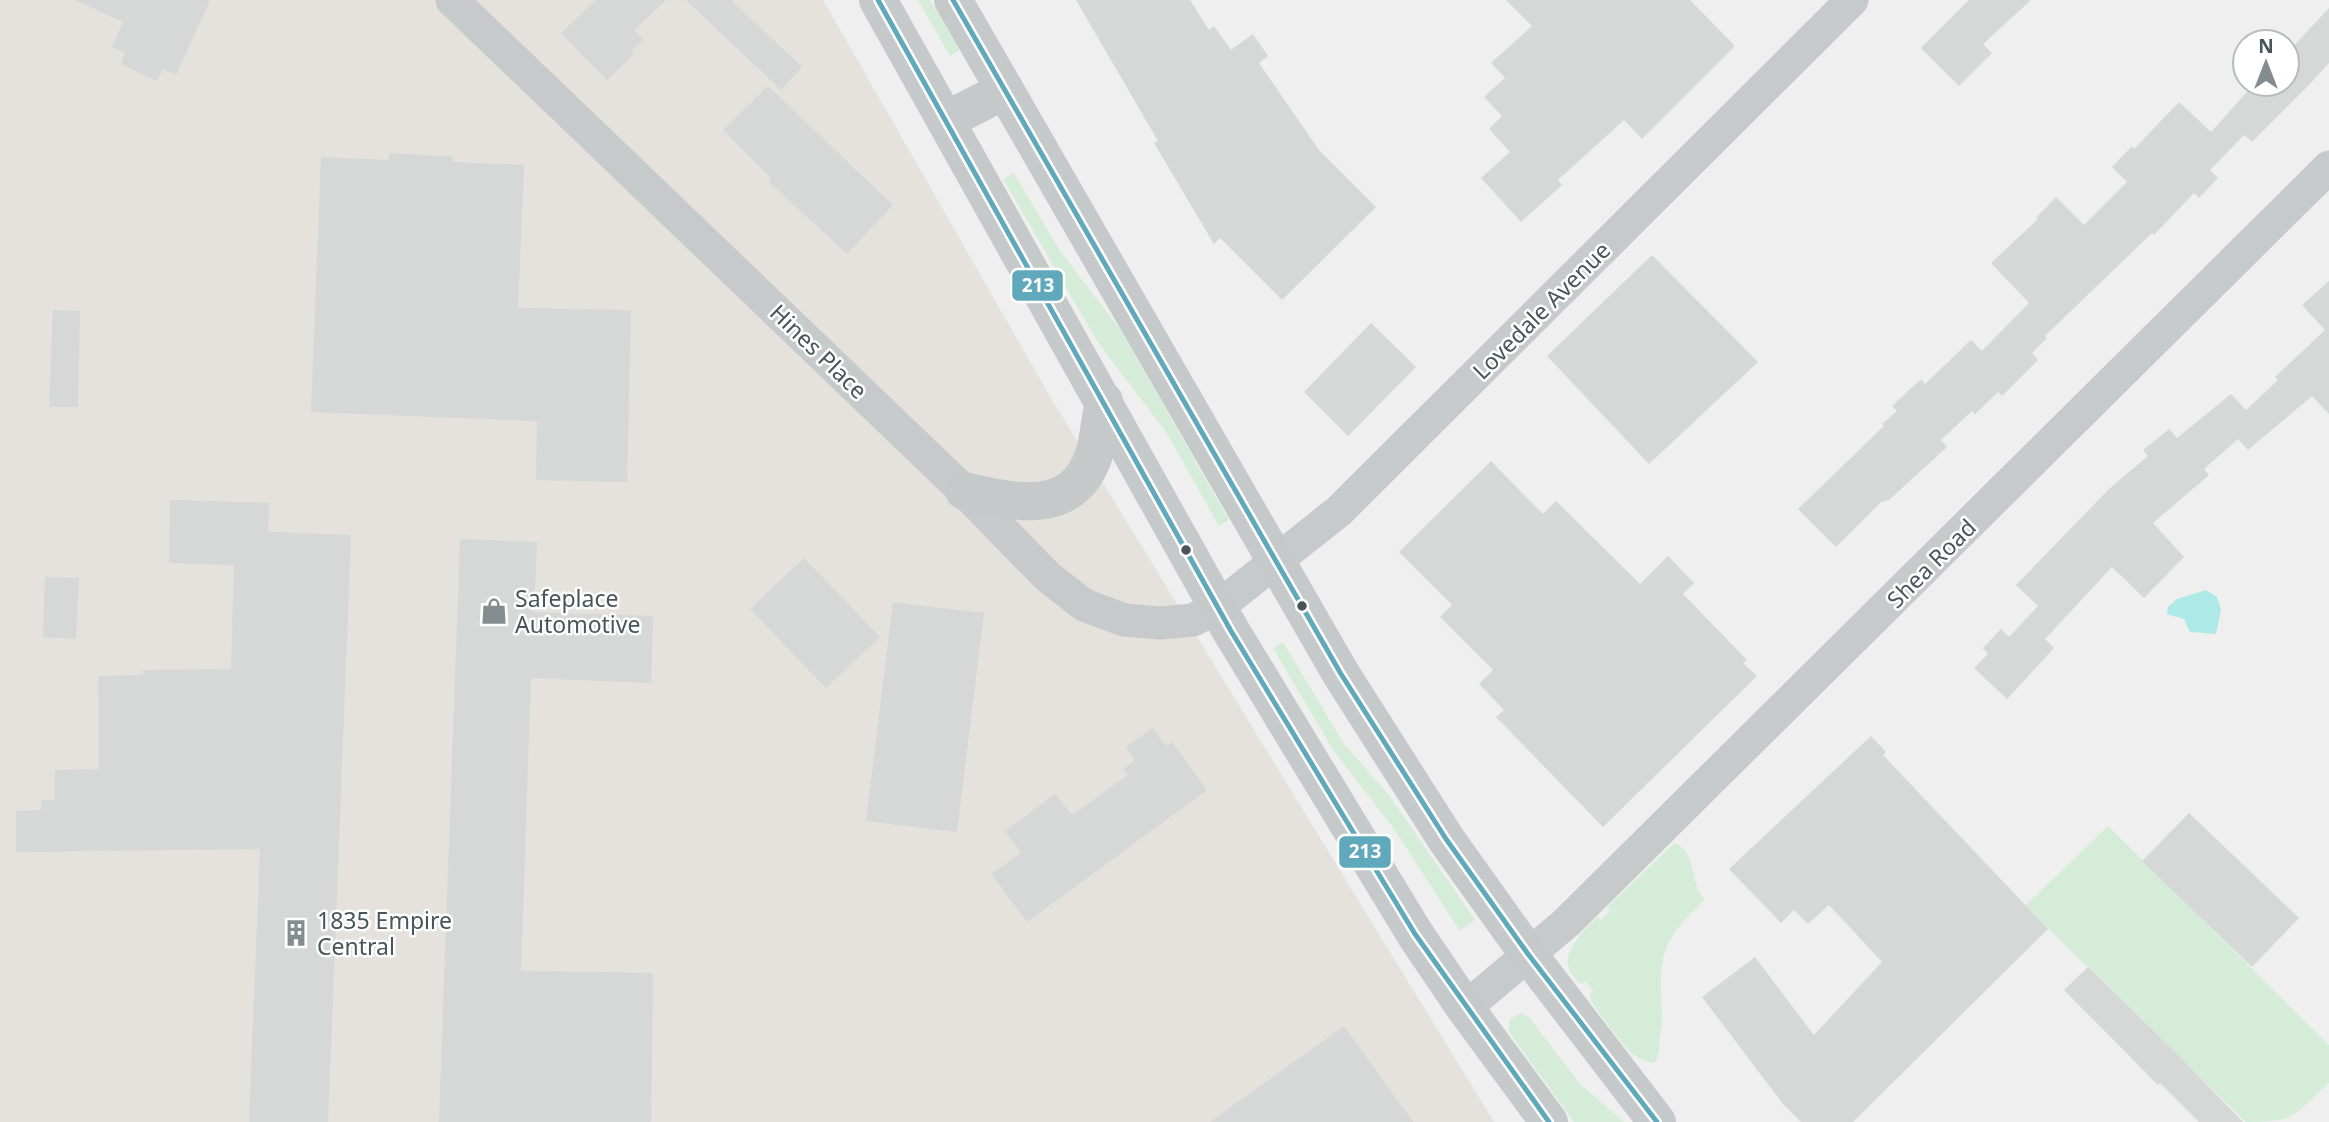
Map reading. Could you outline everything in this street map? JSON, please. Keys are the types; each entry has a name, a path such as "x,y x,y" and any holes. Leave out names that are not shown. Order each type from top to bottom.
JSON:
{"main road":[{"path":"878,0 1218,607 1373,868 1465,1008 1549,1122"},
{"path":"953,0 1366,714 1446,839 1528,954 1657,1122"},
{"path":"947,120 1005,90"},
{"path":"964,491 1013,502 1042,502 1074,488 1085,475 1094,454 1104,401"}],"street":[{"name":"Hines Place","path":"452,0 964,491 1048,577 1084,605 1124,620 1160,623 1193,620 1218,607"},
{"name":"Lovedale Avenue","path":"1218,607 1278,563 1339,511 1853,0"},
{"name":"Shea Road","path":"1465,1008 1566,923 2329,167"}],"shaded area":[{"path":"0,0 823,0 1051,398 1494,1122 0,1122"}],"green space":[{"path":"918,0 930,0 960,50 950,56"},
{"path":"1014,173 1060,251 1120,329 1229,520 1219,526 1166,432 1099,344 1003,179"},
{"path":"1283,642 1344,744 1388,794 1475,920 1460,931 1394,829 1333,750 1273,648"},
{"path":"2108,826 2329,1045 2329,1083 2293,1115 2275,1121 2246,1122 2025,906"},
{"path":"1675,843 1687,853 1700,893 1705,900 1676,930 1665,951 1661,976 1662,1019 1659,1053 1655,1062 1646,1061 1628,1049 1611,1029 1591,1001 1590,994 1593,991 1585,981 1582,984 1573,976 1568,967 1568,958 1576,940 1590,924 1597,917 1601,920 1610,910 1607,907"},
{"path":"1521,1013 1529,1017 1580,1084 1624,1122 1574,1122 1509,1032 1510,1019"}],"water":[{"path":"2206,590 2217,597 2221,610 2216,634 2190,632 2184,619 2167,614 2168,607 2177,599"}],"building":[{"path":"75,0 210,0 176,75 163,69 157,81 121,64 125,53 112,47 123,22"},
{"path":"596,0 666,0 634,30 644,40 631,51 634,54 607,80 561,33"},
{"path":"686,0 731,0 802,67 781,90"},
{"path":"1076,0 1190,0 1209,30 1214,26 1231,50 1253,34 1268,56 1259,63 1319,150 1376,207 1282,300 1220,238 1214,244 1154,143 1158,141"},
{"path":"1506,0 1690,0 1735,46 1642,139 1624,120 1558,180 1562,185 1521,222 1481,178 1510,152 1489,129 1502,116 1484,97 1505,78 1491,63 1532,26"},
{"path":"1969,0 2031,0 1983,44 1992,53 1959,86 1921,48"},
{"path":"2329,8 2329,63 2301,93 2301,38"},
{"path":"768,86 893,205 847,254 768,181 771,178 723,130"},
{"path":"2241,98 2296,98 2252,142 2244,135 2210,170 2218,178 2199,198 2194,193 2154,235 2152,233 2045,336 2047,338 2032,353 2038,360 2002,396 1998,392 1975,414 1972,411 1941,440 1947,447 1889,500 1881,502 1836,547 1798,509 1884,426 1882,424 1897,411 1892,406 1921,379 1925,384 1971,340 1982,351 2029,303 1991,263 2038,219 2036,218 2056,197 2084,225 2127,182 2112,167 2132,146 2134,149 2179,102 2211,132"},
{"path":"389,153 453,157 453,162 524,165 518,308 631,310 627,482 536,480 537,421 311,412 321,157 389,160"},
{"path":"1652,255 1758,362 1649,464 1547,356"},
{"path":"2329,281 2329,414 2312,396 2248,450 2238,439 2204,469 2209,475 2153,523 2184,557 2144,598 2112,567 2045,639 2054,648 2007,699 1974,668 1988,654 1983,648 2001,629 2009,637 2038,606 2016,585 2109,489 2148,456 2143,450 2169,429 2177,438 2231,394 2246,410 2278,380 2275,377 2325,330 2302,305"},
{"path":"53,310 80,311 78,407 49,407"},
{"path":"1371,323 1416,367 1348,436 1304,392"},
{"path":"1491,461 1543,514 1556,501 1640,584 1668,556 1694,583 1683,594 1747,660 1743,663 1757,676 1603,827 1496,717 1504,710 1479,684 1493,670 1440,617 1452,605 1399,552"},
{"path":"170,500 269,503 268,532 351,535 328,1122 249,1122 260,849 16,852 16,811 41,810 41,800 55,800 55,770 99,769 98,676 143,675 143,670 231,669 234,565 169,563"},
{"name":"1835 Empire Central","path":"460,539 537,542 534,612 653,616 651,683 531,678 521,971 653,973 651,1122 439,1122"},
{"path":"804,558 880,637 826,688 750,609"},
{"path":"45,577 79,578 76,639 43,637"},
{"path":"893,602 984,613 957,832 866,821"},
{"path":"1153,728 1166,746 1172,742 1207,790 1027,922 991,874 1021,853 1005,831 1055,794 1072,815 1128,775 1123,769 1135,760 1126,747"},
{"path":"1871,736 1886,752 1883,755 2048,929 1853,1122 1801,1122 1783,1104 1702,997 1755,957 1814,1035 1882,962 1829,905 1808,924 1794,910 1781,923 1729,869"},
{"path":"2189,813 2299,918 2252,967 2142,861"},
{"path":"2088,967 2243,1122 2199,1122 2160,1083 2158,1085 2064,990"},
{"path":"1344,1026 1413,1122 1210,1122"}],"transit line":[{"name":"213","path":"878,0 1231,631 1415,934 1549,1122"},
{"name":"213","path":"953,0 1341,674 1446,839 1528,954 1657,1122"}],"place":[{"name":"Safeplace Automotive","path":"494,611"},
{"name":"1835 Empire Central","path":"296,933"}]}
